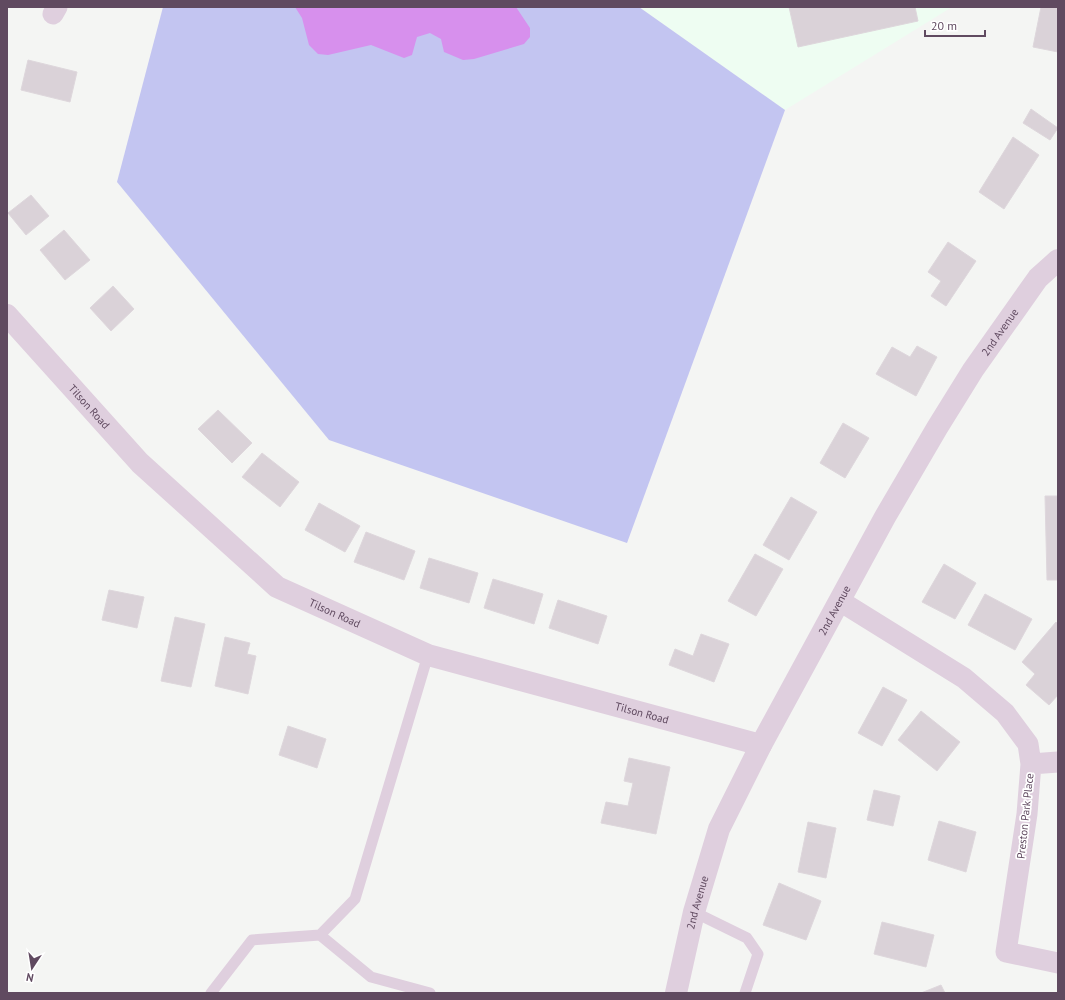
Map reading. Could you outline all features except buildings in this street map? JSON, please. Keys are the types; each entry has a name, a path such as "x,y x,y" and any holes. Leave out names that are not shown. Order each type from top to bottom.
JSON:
{"street":[{"name":"2nd Avenue","path":"676,993 694,912 719,829 761,745 889,510 973,370 1038,278 1058,260"},
{"name":"Tilson Road","path":"7,315 140,463 277,587 428,655 761,745"},
{"name":"Preston Park Place","path":"840,601 964,678 1005,713 1028,744 1031,764 1027,814 1006,952 1058,963"},
{"path":"1031,764 1058,762"}],"lane":[{"path":"211,993 252,940 320,935 355,899 428,655"},
{"path":"694,912 747,938 758,954 744,993"},
{"path":"320,935 371,977 430,993"}],"shaded area":[{"path":"163,7 639,7 785,110 627,543 329,440 117,182"},
{"path":"295,7 516,7 530,28 530,37 524,44 474,59 463,60 444,52 441,39 430,33 417,37 412,55 404,58 371,45 328,55 318,54 309,45 302,18"},
{"path":"639,7 952,7 785,110"}]}
